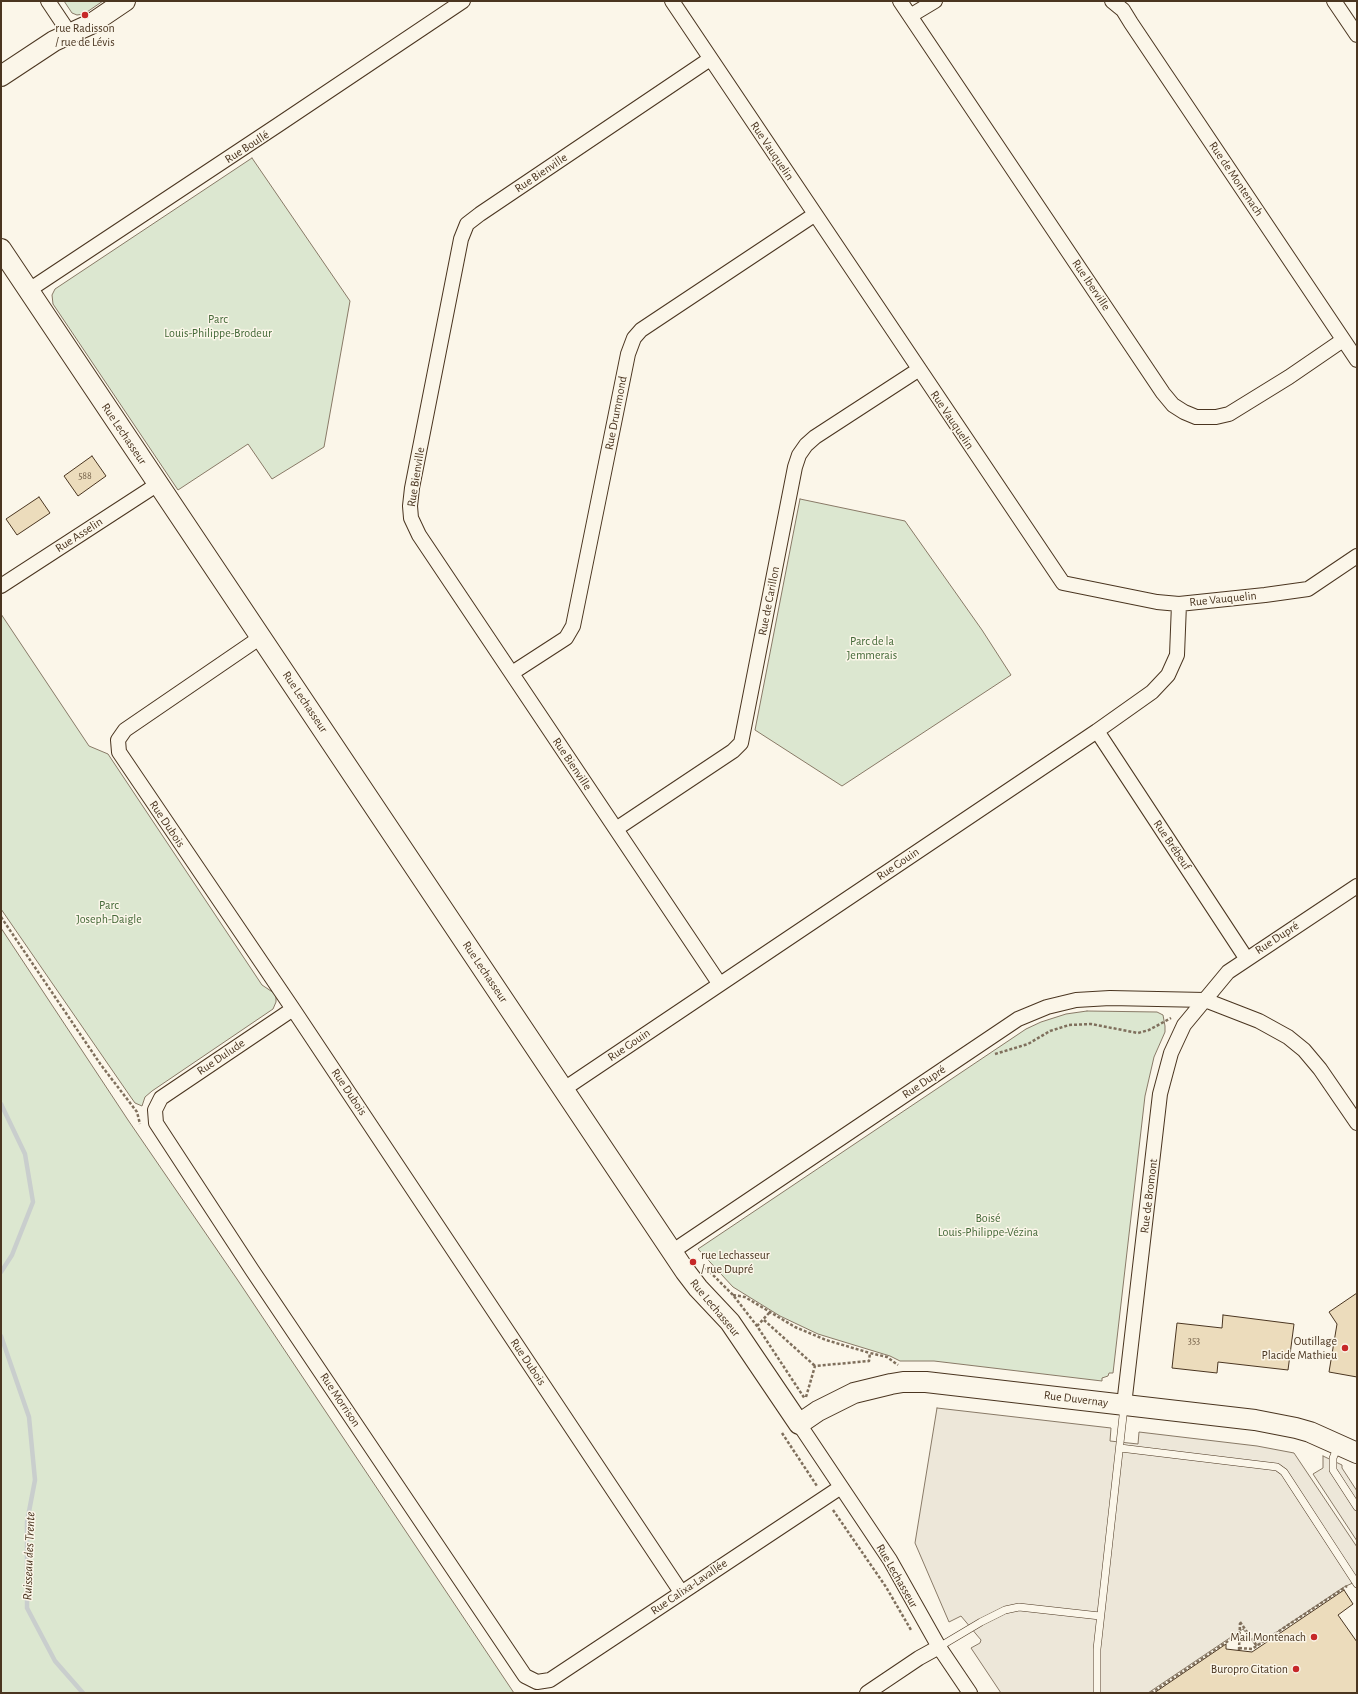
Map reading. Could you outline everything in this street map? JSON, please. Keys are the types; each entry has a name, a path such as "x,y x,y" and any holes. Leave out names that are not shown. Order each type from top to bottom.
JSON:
{"street":[{"path":"48,1 70,34"},
{"path":"1,76 54,41 91,24 125,1"},
{"name":"Rue Boullé","path":"29,290 278,126 463,1"},
{"name":"Rue Vauquelin","path":"672,1 918,370 1061,581 1069,586 1157,602 1179,604 1308,589 1357,556"},
{"name":"Rue Iberville","path":"900,1 1159,387 1168,400 1178,409 1190,415 1203,418 1229,414 1289,377 1343,340"},
{"path":"910,16 935,1"},
{"name":"Rue de Montenach","path":"1112,1 1123,10 1357,360"},
{"path":"1334,1 1357,35"},
{"name":"Rue Bienville","path":"710,59 471,220 462,234 412,488 410,512 413,524 419,535 719,983"},
{"name":"Rue Drummond","path":"512,673 566,638 573,626 628,354 634,338 641,330 814,214"},
{"name":"Rue Lechasseur","path":"1,249 685,1271 698,1288 730,1322 799,1424 890,1560 939,1647 970,1693"},
{"name":"Rue de Carillon","path":"616,829 733,751 741,743 795,467 799,455 806,445 815,437 918,370"},
{"name":"Rue Asselin","path":"3,582 158,484"},
{"name":"Rue Gouin","path":"564,1089 1152,692 1168,675 1177,654 1179,604"},
{"name":"Rue Dubois","path":"262,637 126,730 120,736 118,748 121,756 293,1009 681,1592"},
{"name":"Rue Brébeuf","path":"1096,731 1246,958"},
{"name":"Rue Dupré","path":"673,1251 1018,1019 1047,1007 1076,1000 1110,998 1205,1000 1228,972 1246,958 1357,886"},
{"path":"1205,1000 1259,1021 1296,1043 1320,1069 1357,1124"},
{"name":"Rue de Bromont","path":"1124,1404 1160,1094 1169,1058 1177,1038 1184,1025 1205,1000"},
{"name":"Rue Dulude","path":"155,1110 158,1101 165,1095 293,1009"},
{"name":"Rue Morrison","path":"155,1110 155,1118 158,1127 257,1276 521,1671 528,1678 537,1682"},
{"name":"Rue Duvernay","path":"799,1424 818,1411 850,1395 880,1386 902,1382 950,1384 1124,1404 1282,1425 1310,1432 1357,1453"},
{"name":"Rue Calixa-Lavallée","path":"537,1682 546,1682 554,1678 681,1592 841,1487"},
{"path":"867,1693 919,1658 939,1647"}],"lane":[{"path":"1097,1693 1097,1649 1100,1616 1124,1404"},
{"path":"1339,1444 1333,1458 1333,1470 1357,1507"},
{"path":"1120,1448 1277,1467 1284,1472 1357,1584"},
{"path":"939,1647 1005,1610 1019,1607 1100,1616"}],"path":[{"path":"1,917 101,1065 137,1112"},
{"path":"992,1055 1028,1044 1050,1031 1069,1025 1095,1024 1138,1033 1149,1030 1172,1017"},
{"path":"733,1295 745,1297 795,1327 826,1340 887,1357 899,1365"},
{"path":"757,1326 770,1312"},
{"path":"764,1320 815,1366 869,1361 870,1353"},
{"path":"806,1400 815,1366"},
{"path":"1257,1646 1240,1622 1239,1649 1252,1649 1257,1646 1342,1589"},
{"path":"1151,1693 1240,1633"}],"green space":[{"path":"64,1 103,1 84,14 77,15 72,13"},
{"name":"Parc Louis-Philippe-Brodeur","path":"252,158 350,301 324,447 272,479 248,444 178,490 53,304 52,295 55,289"},
{"name":"Parc de la Jemmerais","path":"800,499 905,521 982,630 1011,675 842,786 755,730"},
{"name":"Parc Joseph-Daigle","path":"1,614 89,746 108,754 262,985 276,996 276,1002 273,1009 152,1091 145,1097 142,1106 135,1103 1,909"},
{"path":"1,928 128,1120 237,1279 514,1693 1,1693"},
{"name":"Boisé Louis-Philippe-Vézina","path":"1087,1011 1157,1012 1163,1015 1165,1026 1165,1032 1154,1057 1145,1096 1113,1373 1109,1373 1108,1376 1102,1378 1102,1381 934,1361 900,1361 890,1356 818,1334 780,1316 733,1287 698,1249 1026,1029 1041,1022 1066,1014"}],"shaded area":[{"path":"937,1408 1111,1428 1110,1441 1138,1444 1139,1432 1257,1446 1294,1453 1357,1547 1357,1581 1344,1587 1256,1646 1243,1629 1148,1693 1001,1693 971,1648 980,1643 981,1640 961,1616 949,1622 915,1543"},
{"path":"1323,1456 1342,1465 1342,1468 1357,1491 1357,1541 1313,1474 1323,1468"}],"building":[{"path":"92,456 106,476 78,496 64,476"},
{"path":"39,497 50,513 17,535 6,519"},
{"name":"Outillage Placide Mathieu","path":"1357,1293 1357,1377 1329,1372 1337,1324 1329,1312"},
{"path":"1223,1315 1294,1324 1288,1370 1218,1362 1217,1373 1172,1368 1177,1323 1222,1328"},
{"name":"Mail Montenach","path":"1344,1590 1353,1604 1338,1615 1357,1642 1357,1693 1154,1693 1226,1644 1226,1649 1252,1652"}],"waterway":[{"name":"Ruisseau des Trente","path":"1,1104 25,1154 33,1202 12,1255 1,1272"},
{"name":"Ruisseau des Trente","path":"1,1336 29,1417 35,1480 27,1522 27,1608 55,1661 83,1693"}],"place":[{"name":"rue Radisson / rue de Lévis","path":"85,15"},
{"name":"rue Lechasseur / rue Dupré","path":"693,1262"},
{"name":"Outillage Placide Mathieu","path":"1345,1348"},
{"name":"Mail Montenach","path":"1314,1637"},
{"name":"Buropro Citation","path":"1296,1669"}]}
